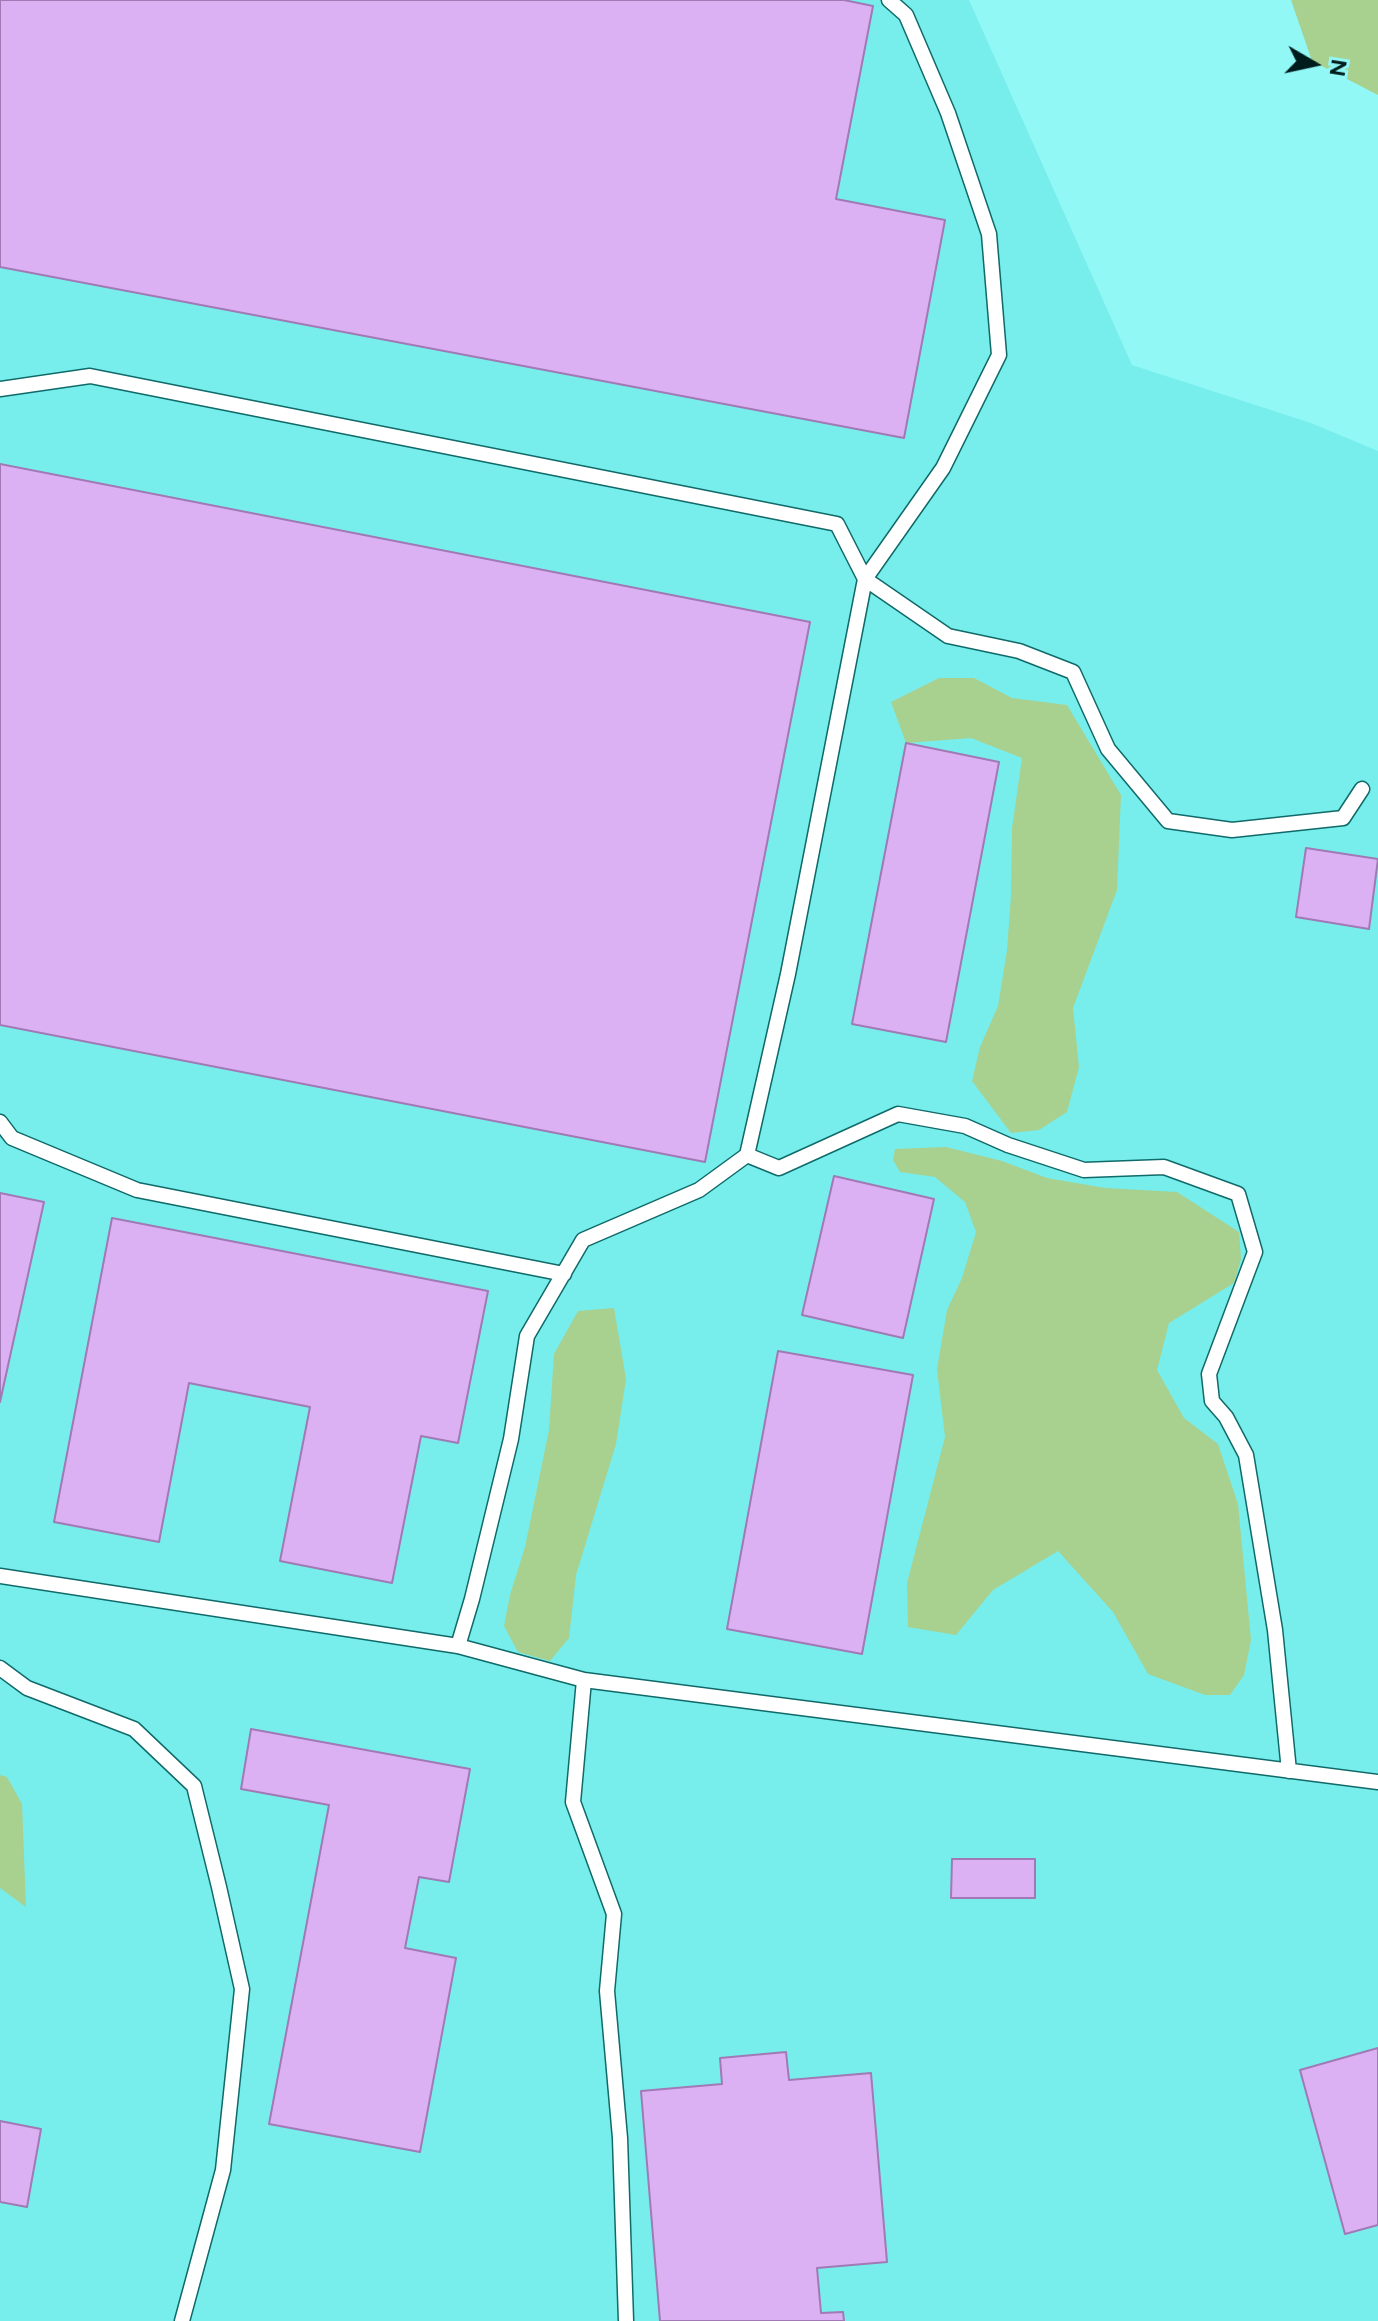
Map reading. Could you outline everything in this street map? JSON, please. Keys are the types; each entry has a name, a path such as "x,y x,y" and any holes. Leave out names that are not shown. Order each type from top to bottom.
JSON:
{"lane":[{"path":"458,1646 511,1439 527,1336 583,1240 699,1190 747,1155 788,974 865,579 943,468 999,355 989,234 948,113 906,15 889,0"},
{"path":"0,389 90,376 837,524 865,579 948,636 1019,651 1073,672 1108,749 1168,821 1232,830 1343,818 1362,789"},
{"path":"747,1155 779,1168 898,1114 965,1126 1008,1145 1084,1170 1164,1167 1238,1194 1255,1252 1209,1374 1212,1401 1226,1417 1246,1455 1275,1630 1289,1771"},
{"path":"0,1122 12,1138 137,1190 564,1274"},
{"path":"0,1576 458,1646 584,1680 1378,1782"},
{"path":"0,1668 27,1688 134,1729 194,1786 242,1989 223,2170 182,2321"},
{"path":"584,1680 573,1802 614,1914 607,1991 620,2138 626,2321"}],"shaded area":[{"path":"0,0 969,0 1132,365 1311,423 1378,451 1378,2321 0,2321"}],"green space":[{"path":"1291,0 1378,0 1378,95 1312,61"},
{"path":"939,678 974,678 1012,698 1067,705 1121,795 1117,890 1073,1008 1079,1067 1067,1112 1039,1130 1011,1133 972,1081 980,1047 998,1006 1007,950 1012,828 1022,758 971,738 906,743 891,702"},
{"path":"946,1147 1002,1161 1047,1178 1105,1188 1177,1192 1239,1232 1241,1259 1234,1283 1169,1323 1157,1370 1184,1418 1218,1444 1238,1504 1251,1640 1244,1675 1230,1695 1205,1695 1148,1674 1113,1612 1058,1551 993,1590 956,1635 908,1627 907,1583 945,1437 937,1369 947,1310 962,1278 976,1232 965,1202 935,1177 900,1172 893,1160 895,1149"},
{"path":"614,1308 626,1379 616,1444 576,1575 569,1638 550,1661 518,1652 504,1626 525,1547 549,1430 554,1354 578,1311"},
{"path":"0,1775 7,1777 22,1804 26,1907 0,1888"}],"building":[{"path":"0,0 844,0 873,6 836,199 945,220 904,438 0,267"},
{"path":"0,464 810,622 705,1162 0,1025"},
{"path":"906,743 999,762 946,1042 852,1024"},
{"path":"1306,848 1378,859 1369,929 1296,917"},
{"path":"834,1176 934,1199 903,1338 802,1315"},
{"path":"0,1193 44,1202 0,1402"},
{"path":"112,1218 488,1291 458,1443 421,1436 392,1583 280,1561 310,1407 189,1383 159,1542 54,1522"},
{"path":"778,1351 913,1375 862,1654 727,1629"},
{"path":"251,1729 470,1769 449,1882 419,1877 405,1948 456,1958 420,2152 269,2124 329,1805 241,1789"},
{"path":"952,1859 1035,1859 1035,1898 951,1898"},
{"path":"1378,2048 1378,2225 1345,2234 1300,2070"},
{"path":"786,2052 789,2080 871,2073 887,2262 817,2268 821,2313 843,2312 844,2321 660,2321 641,2091 722,2084 720,2058"},
{"path":"0,2121 41,2129 27,2207 0,2202"}]}
